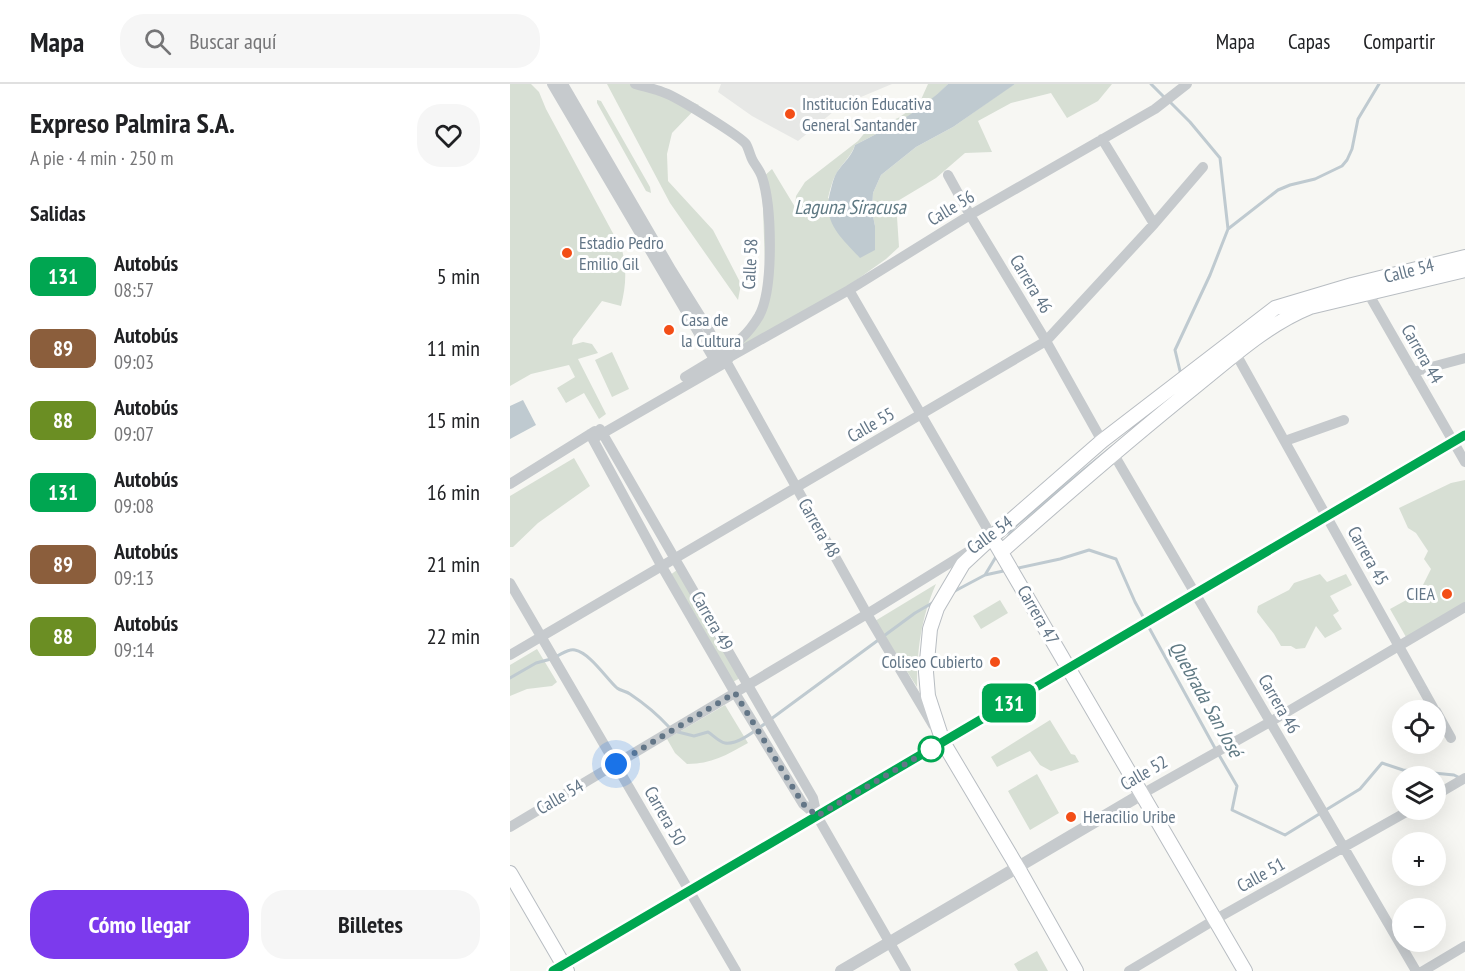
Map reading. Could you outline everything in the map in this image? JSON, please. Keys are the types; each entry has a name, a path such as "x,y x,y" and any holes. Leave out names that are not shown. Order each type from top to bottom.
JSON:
{"main road":[{"name":"Calle 54","path":"992,537 1102,441 1275,308 1352,285 1465,257"},
{"name":"Calle 54","path":"1001,552 1113,453 1236,354 1288,316 1310,307 1465,270"},
{"name":"Carrera 47","path":"992,537 1245,971"},
{"path":"943,742 928,696 926,672 930,629 937,608 963,564 992,537"},
{"name":"Carrera 48","path":"943,742 1076,971"},
{"path":"510,873 561,969"}],"street":[{"name":"Carrera 48","path":"552,84 669,273 707,327 721,357 867,614 943,742"},
{"name":"Carrera 48","path":"563,84 604,165"},
{"name":"Calle 58","path":"635,84 669,88 746,144 753,162 762,175 767,201 769,253 766,295 759,315 743,337 721,357"},
{"name":"Calle 56","path":"510,484 721,357 849,290 970,215 1155,109 1187,84"},
{"path":"1102,139 1154,224"},
{"name":"Calle 55","path":"510,655 1046,340 1154,224 1203,167"},
{"name":"Carrera 46","path":"948,175 1046,340 1102,441"},
{"name":"Carrera 47","path":"849,290 992,537"},
{"name":"Carrera 44","path":"1368,293 1465,462"},
{"name":"Carrera 45","path":"1236,354 1429,700"},
{"path":"1413,372 1465,358"},
{"path":"1285,441 1344,420"},
{"name":"Carrera 49","path":"596,433 674,558 813,798 817,816 906,971"},
{"name":"Carrera 49","path":"596,433 661,565 803,804 817,816"},
{"path":"561,969 689,891 1465,435"},
{"name":"Carrera 46","path":"1113,453 1416,971"},
{"name":"Calle 54","path":"510,827 992,537"},
{"name":"Carrera 50","path":"510,583 736,971"},
{"name":"Calle 52","path":"841,971 1465,608"},
{"name":"Carrera 45","path":"1446,730 1451,738"},
{"path":"1446,789 1465,778"},
{"name":"Calle 51","path":"1129,971 1393,820"},
{"path":"1423,971 1465,946"}],"shaded area":[{"name":"Estadio Pedro Emilio Gil","path":"510,84 531,84 539,92 622,250 625,278 621,306 602,301 573,339 572,345 583,342 592,344 598,353 578,359 606,414 599,419 584,393 566,403 557,388 575,377 569,365 531,374 510,386"},
{"path":"607,84 650,84 699,105 672,133 667,154 668,181 713,230 741,284 738,300 670,203"},
{"name":"Institución Educativa General Santander","path":"721,84 892,84 833,112 798,141 752,116 718,92"},
{"path":"928,84 948,84 916,111 855,145 838,170 828,198 875,226 872,211 873,193 881,175 916,147 953,127 1011,86 1015,84 1112,84 1098,101 1067,118 1051,93 1011,103 978,121 992,152 965,153 936,178 896,202 899,247 841,291 731,354 766,298 762,178 772,169 795,207 796,196 805,182 858,141 867,130 898,118 919,104"},
{"path":"597,100 601,101 650,187 651,193 646,191"},
{"path":"612,352 629,389 612,397 595,360"},
{"path":"574,458 590,486 538,523 513,547 510,547 510,496"},
{"path":"1465,480 1465,606 1406,637 1390,609 1419,593 1431,569 1424,559 1428,551 1416,533 1408,528 1399,508 1451,483"},
{"path":"677,570 740,678 733,682 670,575"},
{"path":"1320,574 1327,582 1346,574 1352,585 1330,596 1339,611 1333,615 1342,629 1325,638 1316,626 1305,648 1281,646 1257,612 1258,606 1289,590 1294,583"},
{"path":"936,584 921,634 917,687 875,621"},
{"path":"1000,600 1008,613 981,629 973,616"},
{"path":"537,649 557,682 552,686 527,689 510,696 510,665"},
{"path":"725,705 748,743 711,761 687,764 675,753 667,739"},
{"path":"1050,720 1071,754 1075,755 1079,762 1051,771 1040,765 1030,751 997,767 991,757"},
{"path":"1037,774 1059,813 1030,830 1008,791"},
{"path":"1037,951 1048,971 1018,971 1014,964"}],"water":[{"name":"Laguna Siracusa","path":"948,84 1015,84 953,127 916,147 881,175 873,193 875,250 860,258 834,228 828,211 836,174 850,156 855,145 916,111"},
{"path":"523,400 536,425 510,439 510,406"}],"waterway":[{"path":"1151,84 1165,98"},
{"path":"1181,375 1175,350 1210,275 1228,229 1278,190 1315,179 1342,166 1352,149 1358,119 1379,84"},
{"path":"1170,102 1220,158 1228,229"},
{"path":"1007,539 1014,527 1112,447"},
{"name":"Quebrada San José","path":"1014,569 1089,550 1116,559 1135,602 1216,750"},
{"path":"985,575 997,555"},
{"name":"Quebrada San José","path":"953,592 985,575 1008,570"},
{"name":"Quebrada San José","path":"771,719 915,613 934,602"},
{"path":"557,656 570,650 581,652 617,688 641,702 669,727"},
{"path":"510,678 536,663 551,659"},
{"path":"678,732 694,736 708,732 721,741 730,743 747,736 766,723"},
{"name":"Quebrada San José","path":"1219,755 1237,786 1232,810 1285,835 1360,789 1382,763 1403,770 1454,775 1460,778"}],"bus line":[{"name":"131","path":"553,971 1465,435"}],"place":[{"name":"Institución Educativa General Santander","path":"790,114"},
{"name":"Estadio Pedro Emilio Gil","path":"567,253"},
{"name":"Casa de la Cultura","path":"669,330"},
{"name":"CIEA","path":"1447,594"},
{"name":"Coliseo Cubierto","path":"995,662"},
{"name":"Heracilio Uribe","path":"1071,817"}],"route":[{"path":"616,764 735,693 803,804 817,816 931,749"}]}
